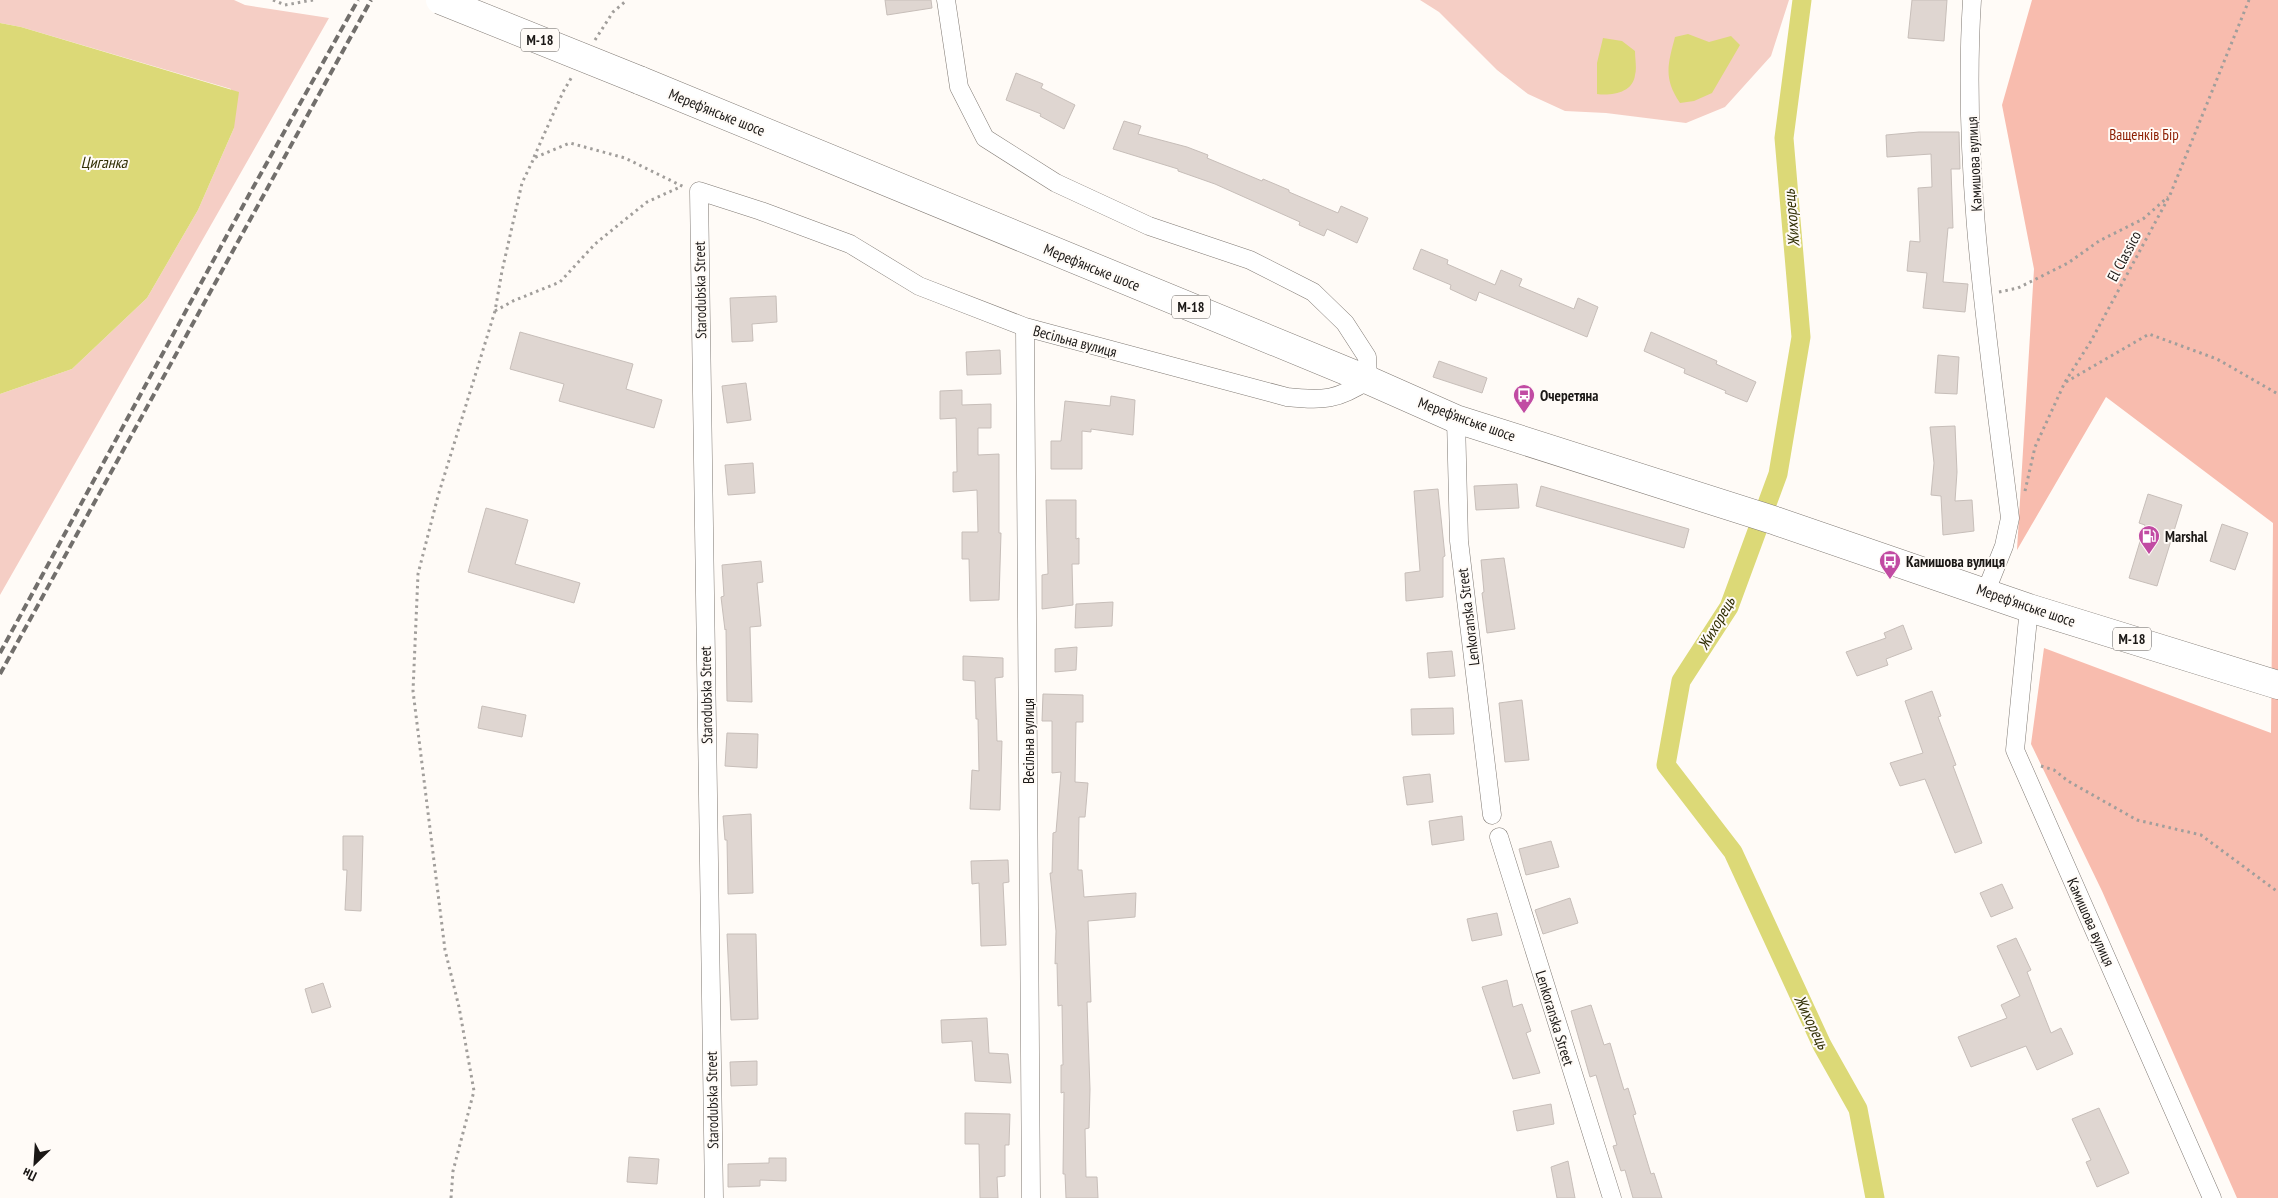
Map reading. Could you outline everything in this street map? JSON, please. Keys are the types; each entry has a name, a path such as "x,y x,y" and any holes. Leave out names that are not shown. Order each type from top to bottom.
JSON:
{"highway":[{"name":"Мереф’янське шосе","path":"440,0 1368,380 1456,419 1776,521"},
{"name":"Мереф'янське шосе","path":"1776,521 1986,591 2029,608 2278,685"}],"street":[{"path":"946,0 959,87 985,138 1056,183 1150,226 1250,260 1313,292 1345,323 1367,357 1368,380"},
{"name":"Камишова вулиця","path":"1972,0 1969,54 1973,162 1983,295 2010,518 2004,546 1986,591"},
{"path":"699,191 761,211 850,244 918,286 1025,328"},
{"name":"Starodubska Street","path":"699,191 714,1198"},
{"name":"Весільна вулиця","path":"1031,1198 1025,328 1287,397 1316,400 1339,396 1347,394 1368,380"},
{"name":"Lenkoranska Street","path":"1456,419 1459,541 1492,815"},
{"name":"Камишова вулиця","path":"2029,608 2015,750 2212,1198"},
{"name":"Lenkoranska Street","path":"1499,838 1612,1198"}],"path":[{"path":"272,0 285,5 313,0"},
{"name":"El Classico","path":"2010,518 2026,488 2035,447 2065,382 2091,341 2170,195 2249,0"},
{"path":"450,1198 453,1171 474,1091 459,1007 445,950 413,691 418,574 438,496 495,311 522,183 534,158 570,143 625,158 681,187 699,191"},
{"path":"495,311 513,301 560,282 595,244 647,202 681,187"},
{"path":"1983,295 2018,288 2068,262 2100,241 2143,219 2170,195"},
{"path":"2065,382 2149,334 2217,359 2278,394"},
{"path":"2040,766 2054,770 2068,781 2137,820 2202,835 2278,892"}],"shaded area":[{"path":"0,0 234,0 245,5 329,18 0,595 0,394 72,369 147,298 198,210 234,128 231,89 21,27 0,23"},
{"path":"1420,0 1789,0 1771,56 1725,107 1686,123 1606,113 1565,111 1528,94 1497,70 1439,12"}],"green space":[{"name":"Ващенків Бір","path":"2032,0 2278,0 2278,1198 2237,1198 2102,891 2031,744 2044,648 2271,733 2273,523 2106,397 2017,550 2034,269 2002,105"}],"water":[{"name":"Циганка","path":"0,23 21,27 239,92 234,128 198,210 147,298 72,369 0,394"},
{"path":"1688,34 1709,42 1731,36 1740,45 1712,93 1694,101 1680,103 1671,86 1669,63 1675,37"},
{"path":"1603,38 1622,41 1635,51 1636,69 1633,81 1626,89 1615,94 1597,94 1597,63"}],"building":[{"path":"885,0 931,0 932,8 887,15"},
{"path":"1912,0 1947,0 1944,41 1908,38"},
{"path":"1016,73 1043,84 1041,88 1075,105 1064,129 1040,116 1041,114 1006,100"},
{"path":"1124,121 1141,126 1138,134 1187,147 1208,155 1207,158 1262,181 1263,179 1338,213 1341,206 1368,218 1357,243 1327,229 1324,236 1299,225 1300,222 1215,184 1178,171 1178,169 1113,149"},
{"path":"1919,132 1959,132 1960,169 1951,169 1953,228 1948,228 1943,282 1968,284 1965,312 1923,308 1927,273 1907,271 1910,241 1920,242 1918,188 1932,187 1931,154 1887,157 1886,135"},
{"path":"1421,249 1448,260 1447,264 1495,285 1501,270 1522,279 1519,286 1574,309 1578,298 1598,307 1587,337 1479,292 1476,301 1450,289 1451,285 1413,269"},
{"path":"776,296 777,322 752,324 753,341 732,342 730,298"},
{"path":"520,332 633,364 626,389 662,400 654,428 559,401 564,384 510,369"},
{"path":"1651,332 1717,361 1716,364 1756,382 1747,402 1684,373 1685,369 1644,351"},
{"path":"1000,350 1001,374 967,375 966,352"},
{"path":"1938,355 1959,357 1957,394 1935,393"},
{"path":"1439,361 1487,378 1482,393 1433,377"},
{"path":"746,383 751,420 727,423 722,386"},
{"path":"962,390 962,405 991,404 991,428 978,428 978,455 999,454 999,533 1001,533 999,600 970,601 969,559 962,559 962,532 978,532 977,490 953,492 953,472 957,472 956,418 940,419 940,391"},
{"path":"1111,396 1135,400 1133,435 1091,429 1091,432 1082,431 1082,469 1051,469 1051,441 1061,441 1065,401 1110,406"},
{"path":"1955,426 1957,472 1955,501 1972,500 1974,531 1943,535 1941,496 1931,495 1934,463 1930,427"},
{"path":"753,463 755,493 728,495 725,465"},
{"path":"1517,484 1519,508 1476,510 1474,486"},
{"path":"1541,486 1689,529 1684,548 1536,506"},
{"path":"1438,489 1445,556 1443,557 1443,597 1406,601 1405,573 1420,571 1414,491"},
{"path":"2148,494 2182,505 2157,586 2129,578 2145,525 2139,523"},
{"path":"1046,500 1076,500 1076,539 1079,538 1079,564 1072,564 1073,605 1042,609 1042,575 1048,574"},
{"path":"486,508 528,520 515,564 580,583 574,603 468,572"},
{"path":"2222,524 2248,533 2235,570 2210,561"},
{"path":"1504,558 1515,629 1487,633 1482,593 1484,592 1481,560"},
{"path":"761,561 763,582 757,583 761,626 750,627 752,702 727,701 726,629 721,597 724,596 722,565"},
{"path":"1113,602 1112,626 1075,628 1076,604"},
{"path":"1903,625 1912,649 1886,659 1888,665 1857,676 1846,652 1886,638 1884,633"},
{"path":"1077,647 1076,670 1055,672 1055,649"},
{"path":"1452,651 1455,676 1429,678 1427,653"},
{"path":"963,656 1003,658 1003,677 995,678 997,741 1002,741 1000,810 970,809 972,770 979,771 978,719 976,719 975,681 963,680"},
{"path":"1932,691 1941,716 1938,717 1956,765 1953,766 1982,843 1955,853 1925,779 1900,786 1890,763 1923,753 1905,701"},
{"path":"1043,694 1083,695 1083,722 1076,722 1075,782 1088,783 1085,817 1079,817 1078,870 1082,870 1084,897 1136,893 1135,917 1088,921 1091,1002 1087,1002 1090,1089 1089,1128 1085,1129 1086,1177 1097,1177 1098,1198 1066,1198 1065,1174 1063,1174 1064,1092 1061,1093 1061,1065 1063,1065 1062,1005 1058,1006 1057,963 1055,964 1056,931 1050,873 1052,873 1053,833 1056,832 1061,772 1052,773 1052,721 1042,721"},
{"path":"1522,700 1529,760 1505,762 1499,703"},
{"path":"482,706 526,715 522,737 478,728"},
{"path":"1453,708 1454,734 1412,735 1411,709"},
{"path":"727,733 758,734 757,768 725,766"},
{"path":"1430,774 1433,802 1407,805 1403,777"},
{"path":"751,814 753,893 728,894 727,840 725,840 723,816"},
{"path":"1462,816 1464,840 1432,845 1429,821"},
{"path":"343,836 363,836 361,911 345,910 347,870 343,870"},
{"path":"1551,841 1559,867 1526,875 1519,849"},
{"path":"1008,860 1009,882 1003,883 1006,945 981,946 979,883 972,884 971,861"},
{"path":"2002,884 2013,908 1991,917 1980,893"},
{"path":"1570,898 1578,923 1543,934 1535,910"},
{"path":"1497,913 1502,935 1472,941 1467,919"},
{"path":"727,934 756,934 758,1019 731,1020"},
{"path":"2016,938 2031,970 2027,972 2051,1033 2061,1028 2073,1054 2037,1070 2026,1046 1971,1067 1958,1037 2007,1018 2001,1005 2020,996 1997,946"},
{"path":"1507,980 1513,1007 1522,1004 1531,1031 1526,1033 1540,1073 1513,1079 1482,987"},
{"path":"323,983 331,1007 312,1013 305,989"},
{"path":"1591,1005 1604,1045 1610,1043 1624,1090 1628,1088 1636,1114 1633,1115 1651,1174 1654,1173 1662,1198 1633,1198 1625,1170 1621,1171 1613,1146 1617,1145 1596,1075 1590,1077 1571,1011"},
{"path":"987,1018 989,1053 1008,1054 1011,1083 975,1081 972,1041 942,1043 941,1020"},
{"path":"757,1061 757,1085 731,1086 730,1062"},
{"path":"1551,1104 1554,1124 1517,1131 1513,1111"},
{"path":"2099,1108 2129,1173 2097,1187 2086,1162 2091,1160 2072,1119"},
{"path":"965,1113 1010,1114 1009,1145 1005,1145 1005,1176 997,1177 998,1198 980,1198 979,1144 965,1144"},
{"path":"629,1157 659,1159 657,1184 627,1182"},
{"path":"769,1158 786,1158 786,1181 760,1180 760,1186 728,1187 728,1164 769,1163"},
{"path":"1568,1161 1575,1198 1557,1198 1551,1167"}],"waterway":[{"name":"Жихорець","path":"1802,0 1784,138 1801,337 1778,474 1729,607 1681,681 1666,765 1733,852 1822,1045 1858,1109 1875,1198"}],"railway":[{"path":"0,653 250,193 358,0"},
{"path":"0,674 371,0"}],"place":[{"name":"Очеретяна","path":"1524,414"},
{"name":"Marshal","path":"2149,555"},
{"name":"Камишова вулиця","path":"1890,580"}]}
